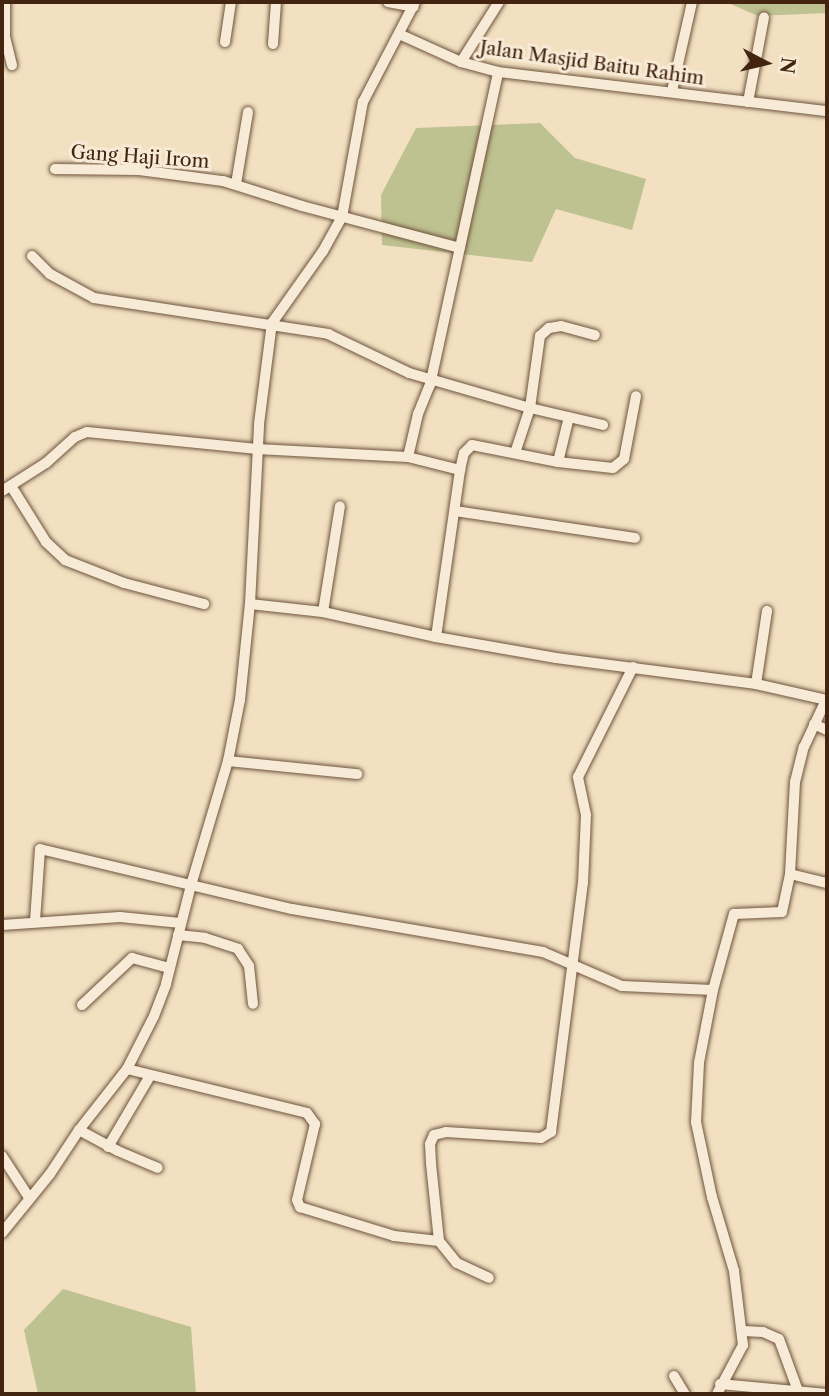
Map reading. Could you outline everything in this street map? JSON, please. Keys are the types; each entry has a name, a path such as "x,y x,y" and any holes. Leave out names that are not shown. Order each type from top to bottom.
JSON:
{"street":[{"path":"5,2 5,37 12,65"},
{"path":"225,43 231,2"},
{"path":"273,44 276,2"},
{"path":"2,1233 127,1069 154,1016 228,761 240,700 250,604 257,449 272,323 323,251 342,217 363,102 387,50 415,4 388,2"},
{"path":"461,62 499,2"},
{"path":"672,91 692,2"},
{"path":"748,102 764,17"},
{"name":"Jalan Masjid Baitu Rahim","path":"399,34 461,62 498,72 827,111"},
{"path":"408,457 418,414 427,399 432,378 498,72"},
{"path":"236,184 248,112"},
{"name":"Gang Haji Irom","path":"55,169 139,170 236,184 342,217 460,248"},
{"path":"32,256 50,274 94,298 272,323 328,334 388,365 530,408 603,425"},
{"path":"515,453 530,408 540,336 549,328 561,326 595,335"},
{"path":"436,637 464,453 471,445 558,462 613,468 621,465 635,396"},
{"path":"558,462 569,417"},
{"path":"204,604 124,583 65,560 46,542 6,489 46,463 75,437 87,432 257,449 408,457 460,470"},
{"path":"323,612 340,506"},
{"path":"455,511 635,538"},
{"path":"250,604 323,612 436,637 756,684 827,700 804,747 795,782 790,874 782,912 734,914 713,990 699,1063 696,1122 712,1197 734,1271 743,1331 740,1353 718,1389 827,1394"},
{"path":"756,684 766,611"},
{"path":"489,1278 457,1263 439,1241 430,1144 434,1135 446,1132 541,1138 551,1132 574,963 586,823 578,777 633,667"},
{"path":"814,724 827,730"},
{"path":"228,761 357,775"},
{"path":"35,921 40,849 292,909 543,952 574,963 601,979 622,986 713,990"},
{"path":"790,874 827,883"},
{"path":"2,925 120,917 179,929 238,949 249,966 253,1004"},
{"path":"82,1005 132,958 169,968"},
{"path":"127,1069 307,1113 315,1124 297,1200 300,1207 394,1236 439,1241"},
{"path":"108,1147 150,1076"},
{"path":"79,1130 108,1147 158,1168"},
{"path":"2,1156 30,1199"},
{"path":"743,1331 763,1332 779,1339 798,1391"},
{"path":"674,1376 685,1394"}],"green space":[{"path":"726,2 827,2 827,13 758,16"},
{"path":"540,123 575,158 646,179 632,230 556,209 532,262 382,245 381,195 416,128"},
{"path":"63,1289 191,1327 196,1394 38,1394 24,1330"}]}
